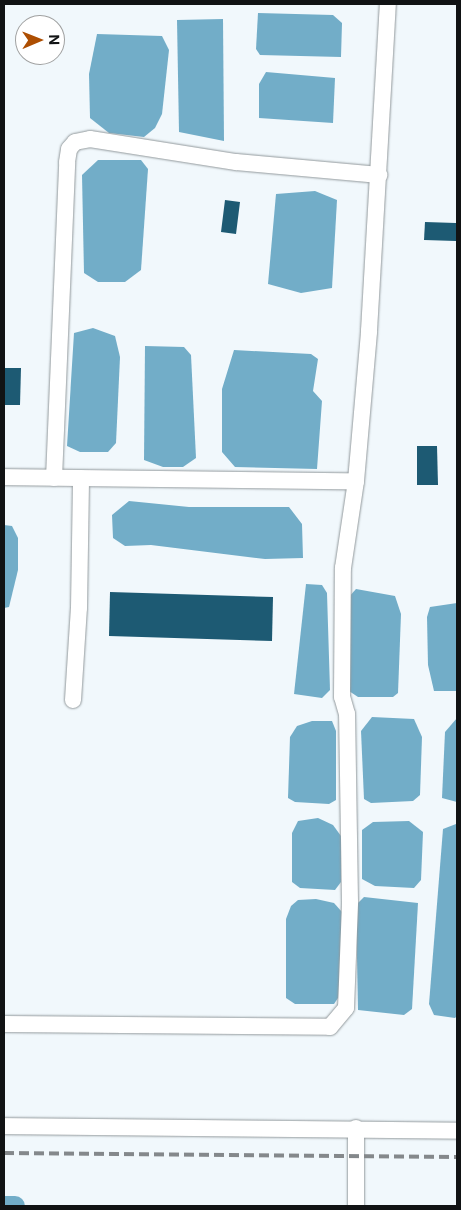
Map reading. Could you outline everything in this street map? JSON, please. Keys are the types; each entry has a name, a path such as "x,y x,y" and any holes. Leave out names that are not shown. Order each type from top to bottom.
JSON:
{"street":[{"path":"4,1024 330,1027 340,1019 346,1008 350,902 347,714 342,697 343,568 356,481 388,4"},
{"path":"54,478 67,162 69,149 74,142 90,139 236,162 378,175"},
{"path":"4,476 356,481"},
{"path":"73,700 79,608 81,478"},
{"path":"4,1126 356,1128 457,1131"},
{"path":"356,1128 356,1206"}],"water":[{"path":"258,13 333,15 342,23 341,57 260,55 256,49"},
{"path":"223,19 224,141 179,132 177,20"},
{"path":"97,34 162,36 169,50 162,114 155,128 144,137 109,133 90,118 89,74"},
{"path":"266,72 335,78 333,123 259,118 259,84"},
{"path":"98,160 141,160 148,169 141,270 125,282 98,282 84,273 82,175"},
{"path":"315,191 337,200 332,288 301,293 268,284 276,194"},
{"path":"93,328 115,336 120,357 116,443 108,452 80,452 67,446 74,333"},
{"path":"145,346 184,347 191,355 196,458 183,467 163,467 144,460"},
{"path":"234,350 311,354 318,359 313,391 322,401 317,469 235,467 222,452 222,389"},
{"path":"129,501 189,507 289,507 302,524 303,558 265,559 151,545 125,546 113,538 112,515"},
{"path":"4,525 12,526 18,538 18,570 9,607 4,608"},
{"path":"306,584 322,585 327,593 330,690 322,698 294,694"},
{"path":"356,589 395,596 401,614 398,693 393,697 358,697 349,691 348,598"},
{"path":"457,603 457,691 434,691 428,665 427,617 430,607"},
{"path":"372,717 414,719 422,737 420,795 413,801 371,803 364,799 361,731"},
{"path":"457,718 457,802 442,798 445,732"},
{"path":"312,721 332,721 336,731 336,800 329,804 295,802 288,798 290,737 297,726"},
{"path":"318,818 333,825 341,836 341,882 335,890 300,888 292,882 292,833 298,821"},
{"path":"409,821 423,832 421,880 414,888 375,886 362,879 362,830 373,822"},
{"path":"456,824 457,1016 455,1018 434,1015 429,1004 443,829"},
{"path":"364,897 418,903 412,1009 404,1015 358,1010 356,905"},
{"path":"316,899 334,903 342,912 340,995 334,1004 295,1004 286,998 286,919 291,906 298,900"}],"building":[{"path":"225,200 240,202 236,234 221,232"},
{"path":"425,222 456,223 456,241 424,240"},
{"path":"4,368 21,368 20,405 4,405"},
{"path":"417,446 437,446 438,485 417,485"},
{"path":"110,592 273,597 272,641 109,636"}],"waterway":[{"path":"4,1206 15,1206"}],"railway":[{"path":"4,1153 457,1157"}]}
